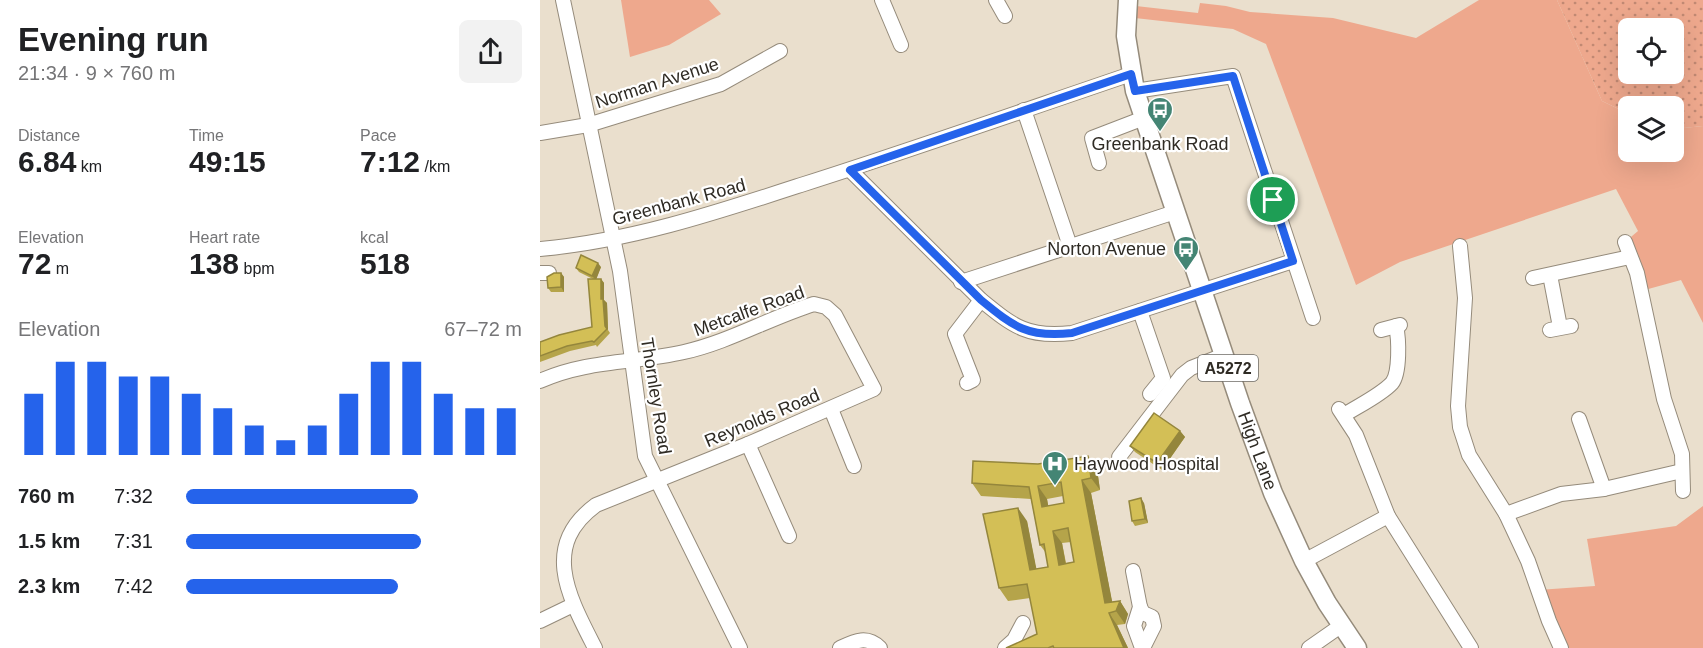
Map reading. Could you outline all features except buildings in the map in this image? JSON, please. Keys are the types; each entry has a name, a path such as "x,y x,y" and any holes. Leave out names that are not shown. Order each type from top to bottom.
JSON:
{"main road":[{"name":"High Lane","path":"1128,0 1126,36 1133,82 1224,355 1273,493 1304,561 1357,648"}],"street":[{"name":"Thornley Road","path":"563,0 620,271 645,456 740,648"},
{"path":"882,0 901,45"},
{"path":"996,0 1005,16"},
{"name":"Norman Avenue","path":"540,133 588,125 721,84 780,51"},
{"name":"Greenbank Road","path":"540,249 613,238 687,222 850,170 1024,110 1133,82 1233,76 1293,261"},
{"path":"1024,110 1070,246"},
{"path":"1099,163 1092,138 1144,118"},
{"path":"850,170 961,282 999,315 1029,332 1049,335 1072,333 1293,261 1313,318"},
{"path":"961,282 1175,212"},
{"path":"1625,242 1637,273 1664,399 1682,454 1683,491"},
{"path":"1460,246 1470,298 1458,406 1460,427 1469,455 1506,514 1528,561 1561,648"},
{"path":"1533,278 1630,257"},
{"path":"1550,275 1560,328"},
{"path":"967,383 973,380 955,334 981,300"},
{"name":"Metcalfe Road","path":"632,360 681,353 708,346 806,307 819,305 831,310 835,315 872,382"},
{"path":"1140,311 1163,378 1150,394"},
{"path":"1381,330 1398,326 1397,370 1393,381 1342,412 1356,435 1388,516 1471,648"},
{"path":"1119,457 1182,375 1191,368 1224,355"},
{"path":"540,381 586,366 632,360"},
{"name":"Reynolds Road","path":"595,648 561,581 562,545 573,524 596,505 831,409 874,389 872,382"},
{"path":"831,409 854,466"},
{"path":"1579,419 1604,489"},
{"path":"748,444 789,536"},
{"path":"1506,514 1561,494 1604,489 1682,471"},
{"path":"1304,561 1388,516"},
{"path":"1133,571 1140,607 1134,626 1142,648"},
{"path":"540,621 573,604"},
{"path":"1005,648 1014,640 1023,623"},
{"path":"1309,648 1342,625"},
{"path":"840,648 864,639 880,648"}],"shaded area":[{"path":"621,0 709,0 721,14 669,45 630,57"},
{"path":"1479,0 1557,0 1602,101 1618,109 1618,162 1684,162 1684,128 1703,126 1703,323 1681,280 1641,291 1625,242 1638,231 1616,189 1400,262 1356,285 1266,44 1233,29 1126,17 1127,5 1198,13 1200,3 1250,12 1333,18 1416,38"},
{"path":"1557,0 1703,0 1703,126 1684,128 1684,96 1618,96 1618,109 1602,101"},
{"path":"1703,506 1703,648 1561,648 1538,590 1595,586 1587,539 1676,526"}],"place":[{"name":"Greenbank Road","path":"1160,133"},
{"name":"Norton Avenue","path":"1186,272"},
{"name":"Haywood Hospital","path":"1055,487"}],"route":[{"path":"1131,74 1135,91 1233,76 1273,200 1293,261 1072,333 1049,335 1029,332 999,315 961,282 850,170 1131,74"}]}
